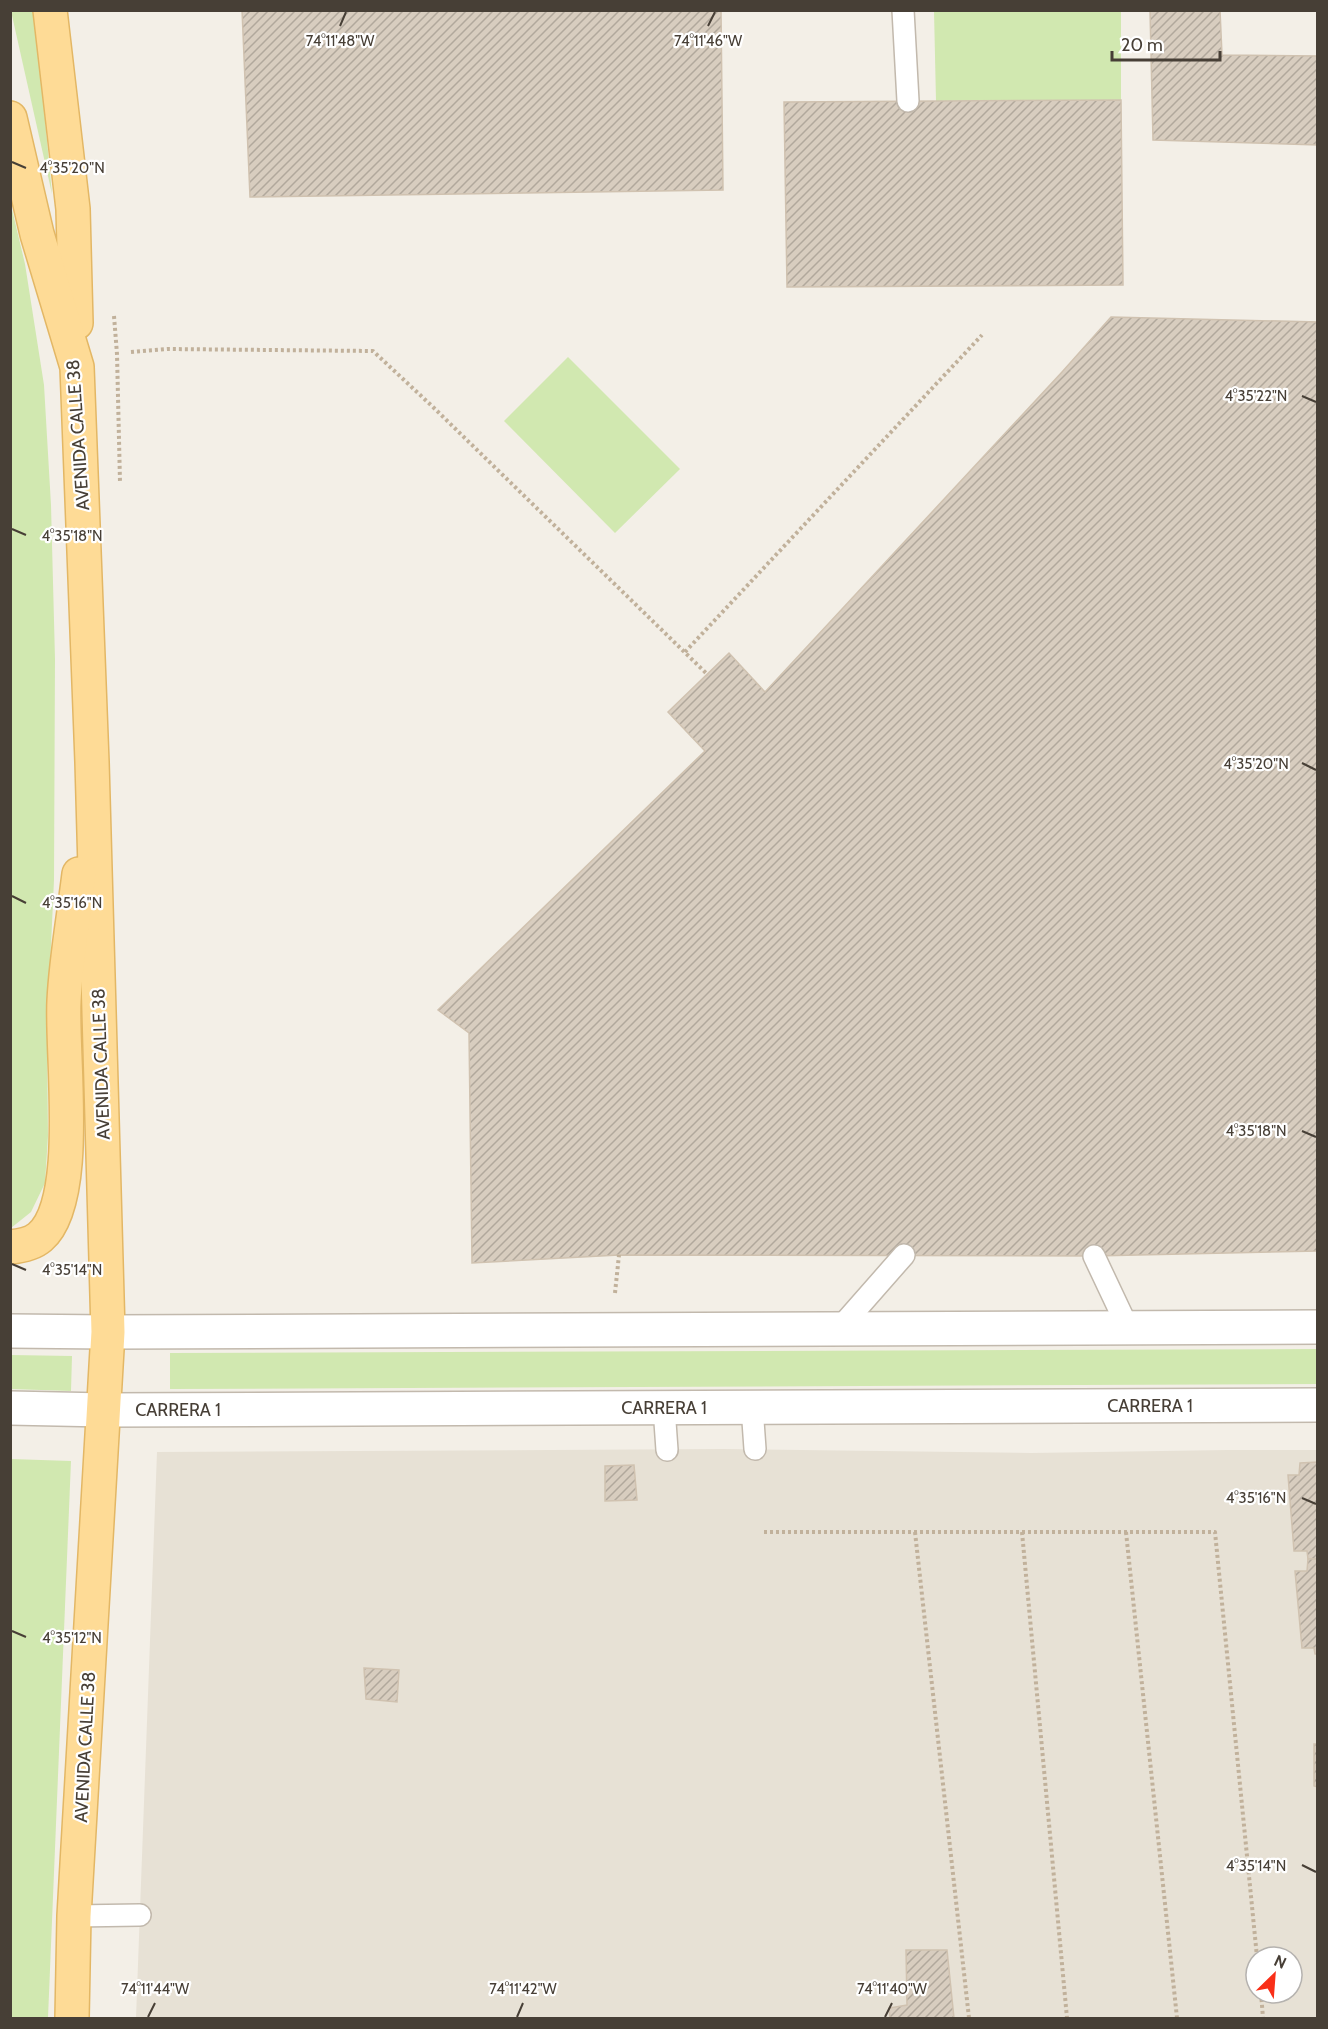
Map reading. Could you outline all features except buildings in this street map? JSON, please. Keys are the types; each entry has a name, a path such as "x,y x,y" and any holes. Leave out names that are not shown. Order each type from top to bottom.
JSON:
{"main road":[{"path":"50,10 73,209 77,367"},
{"name":"AVENIDA CALLE 38","path":"10,118 37,234 77,367 92,762 108,1332 74,1916 72,2019"},
{"path":"10,1247 25,1245 40,1237 50,1223 62,1191 66,1143 64,1001 92,762"}],"street":[{"path":"10,1331 1317,1327"},
{"name":"CARRERA 1","path":"10,1408 105,1410 1317,1405"}],"lane":[{"path":"903,10 908,101"},
{"path":"839,1329 904,1256"},
{"path":"1094,1256 1128,1328"},
{"path":"752,1407 755,1449"},
{"path":"664,1408 667,1450"},
{"path":"74,1916 140,1915"}],"path":[{"path":"685,652 982,335"},
{"path":"131,352 168,349 373,351 708,675"},
{"path":"615,1293 619,1255"},
{"path":"764,1532 1215,1532 1256,1945"},
{"path":"915,1532 969,2019"},
{"path":"1022,1532 1067,2019"},
{"path":"1126,1532 1177,2019"}],"shaded area":[{"path":"723,1449 1031,1453 1317,1450 1317,2018 136,2018 157,1452"}],"green space":[{"path":"11,11 35,11 52,194"},
{"path":"934,11 1121,11 1121,100 936,101"},
{"path":"10,201 25,264 44,385 51,505 55,659 54,880 47,1033 48,1136 45,1183 31,1212 11,1228"},
{"path":"568,357 680,469 615,533 504,421"},
{"path":"1317,1349 1317,1384 170,1389 170,1353"},
{"path":"11,1355 72,1356 71,1391 11,1389"},
{"path":"11,1459 71,1461 48,2018 11,2018"}]}
